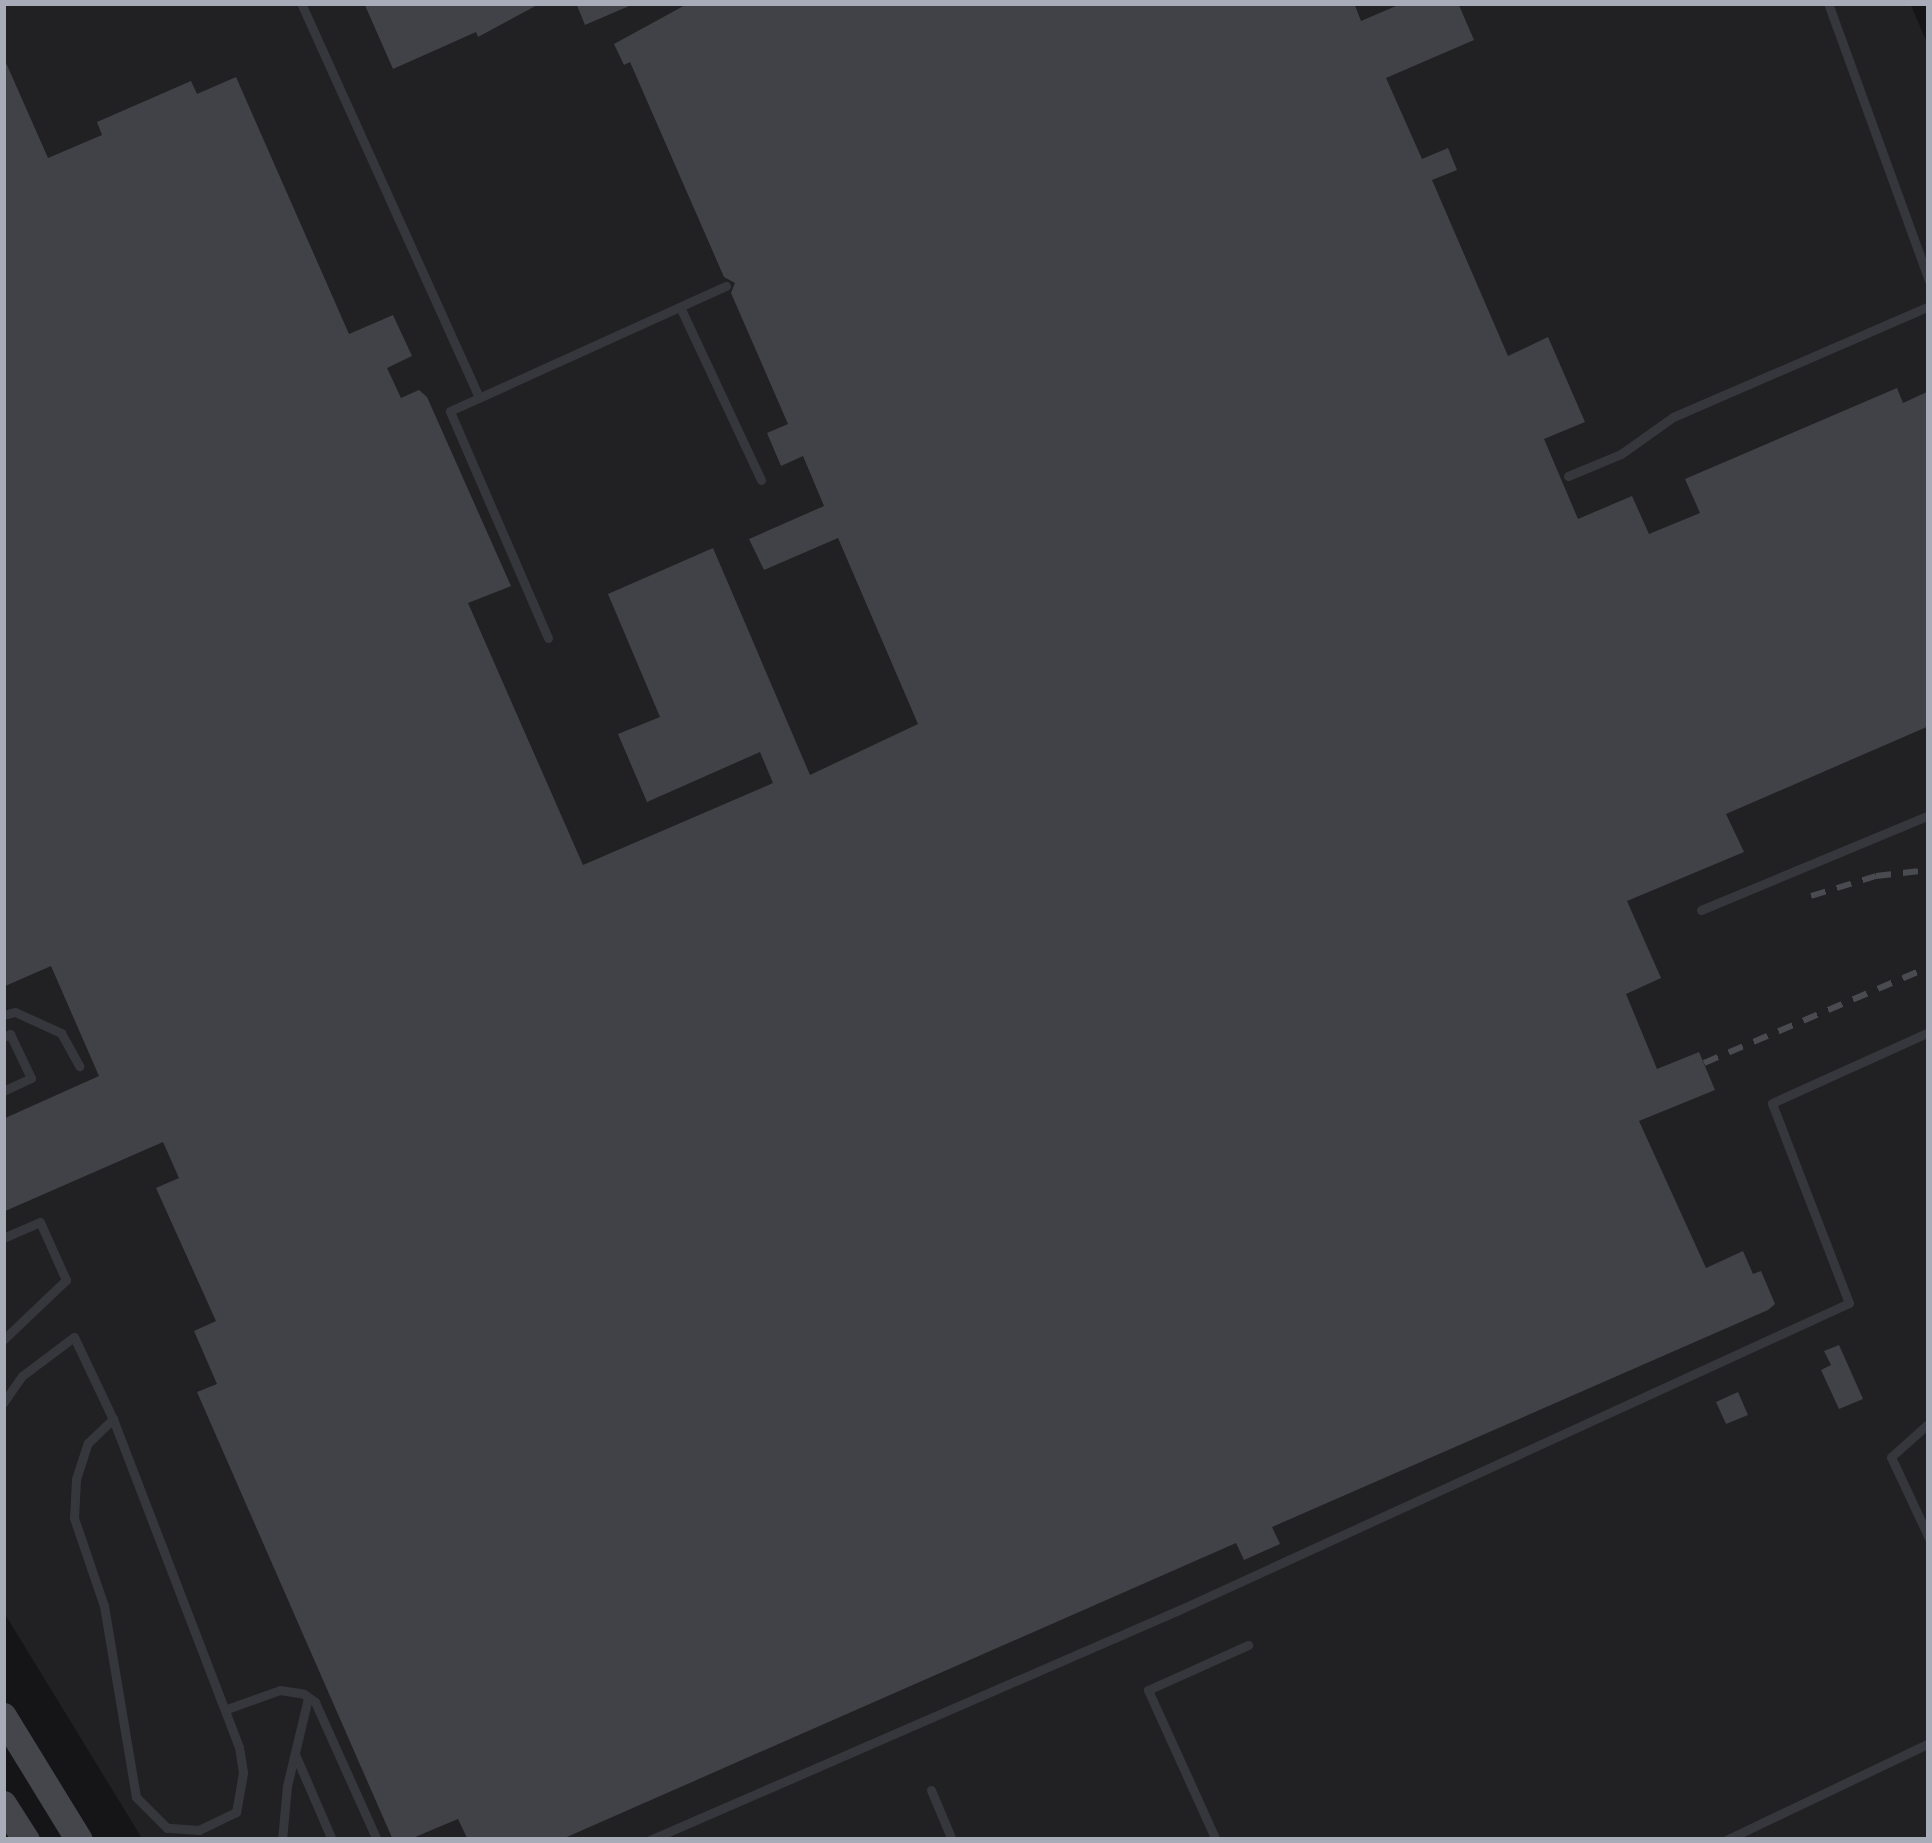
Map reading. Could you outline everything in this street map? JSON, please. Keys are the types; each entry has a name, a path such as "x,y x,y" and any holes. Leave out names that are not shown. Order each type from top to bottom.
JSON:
{"main road":[{"path":"3,1716 79,1840"},
{"path":"3,1804 26,1840"}],"lane":[{"path":"301,3 479,398"},
{"path":"1828,3 1929,280"},
{"path":"548,638 450,411 727,286"},
{"path":"1568,476 1621,454 1673,418 1929,306"},
{"path":"680,307 761,480"},
{"path":"1701,910 1929,815"},
{"path":"3,1015 15,1012 61,1034 79,1066"},
{"path":"650,1840 1179,1610 1849,1303 1772,1103 1929,1032"},
{"path":"3,1037 10,1034 31,1078 3,1091"},
{"path":"3,1238 40,1222 66,1280 3,1340"},
{"path":"3,1385 74,1337 113,1418 227,1709 243,1773 236,1812 200,1830 167,1828 144,1809 130,1783 104,1606 74,1518 76,1479 88,1443 113,1418"},
{"path":"3,1403 22,1376"},
{"path":"1929,1423 1891,1457 1929,1538"},
{"path":"1216,1840 1148,1690 1247,1645"},
{"path":"227,1709 280,1690 308,1698 377,1840"},
{"path":"282,1840 308,1698"},
{"path":"1726,1840 1929,1743"},
{"path":"296,1754 332,1840"},
{"path":"931,1790 952,1840"}],"shaded area":[{"path":"3,3 1910,3 1929,47 1929,1840 143,1840 3,1611"}],"building":[{"path":"364,3 541,3 478,37 476,32 393,69"},
{"path":"576,3 636,3 585,25"},
{"path":"689,3 1354,3 1361,21 1403,3 1458,3 1474,40 1386,78 1422,159 1448,148 1457,170 1432,180 1508,356 1548,337 1585,422 1544,439 1578,519 1632,496 1649,534 1700,513 1685,479 1897,388 1903,403 1929,391 1929,726 1726,814 1744,852 1627,901 1661,978 1626,994 1657,1069 1699,1052 1715,1090 1639,1121 1706,1268 1743,1251 1753,1274 1761,1271 1775,1304 1768,1310 1272,1527 1280,1544 1244,1560 1236,1543 560,1840 468,1840 458,1819 408,1840 393,1840 197,1392 217,1384 194,1331 216,1321 156,1188 179,1178 163,1142 3,1212 3,1119 99,1076 51,966 3,987 3,56 48,158 102,135 97,122 191,81 197,94 236,77 349,334 393,315 412,356 387,368 401,398 419,390 427,397 511,586 468,603 583,865 773,783 760,752 647,802 618,734 660,717 608,594 713,548 810,775 918,724 838,538 764,570 749,539 824,506 803,456 781,466 767,433 788,424 731,293 735,283 724,277 630,62 624,65 614,44"},
{"path":"1839,1345 1863,1399 1839,1409 1821,1370 1831,1365 1824,1351"},
{"path":"1738,1392 1748,1415 1726,1424 1716,1402"}],"railway":[{"path":"1811,896 1876,876 1929,870"},
{"path":"1704,1063 1929,967"}]}
